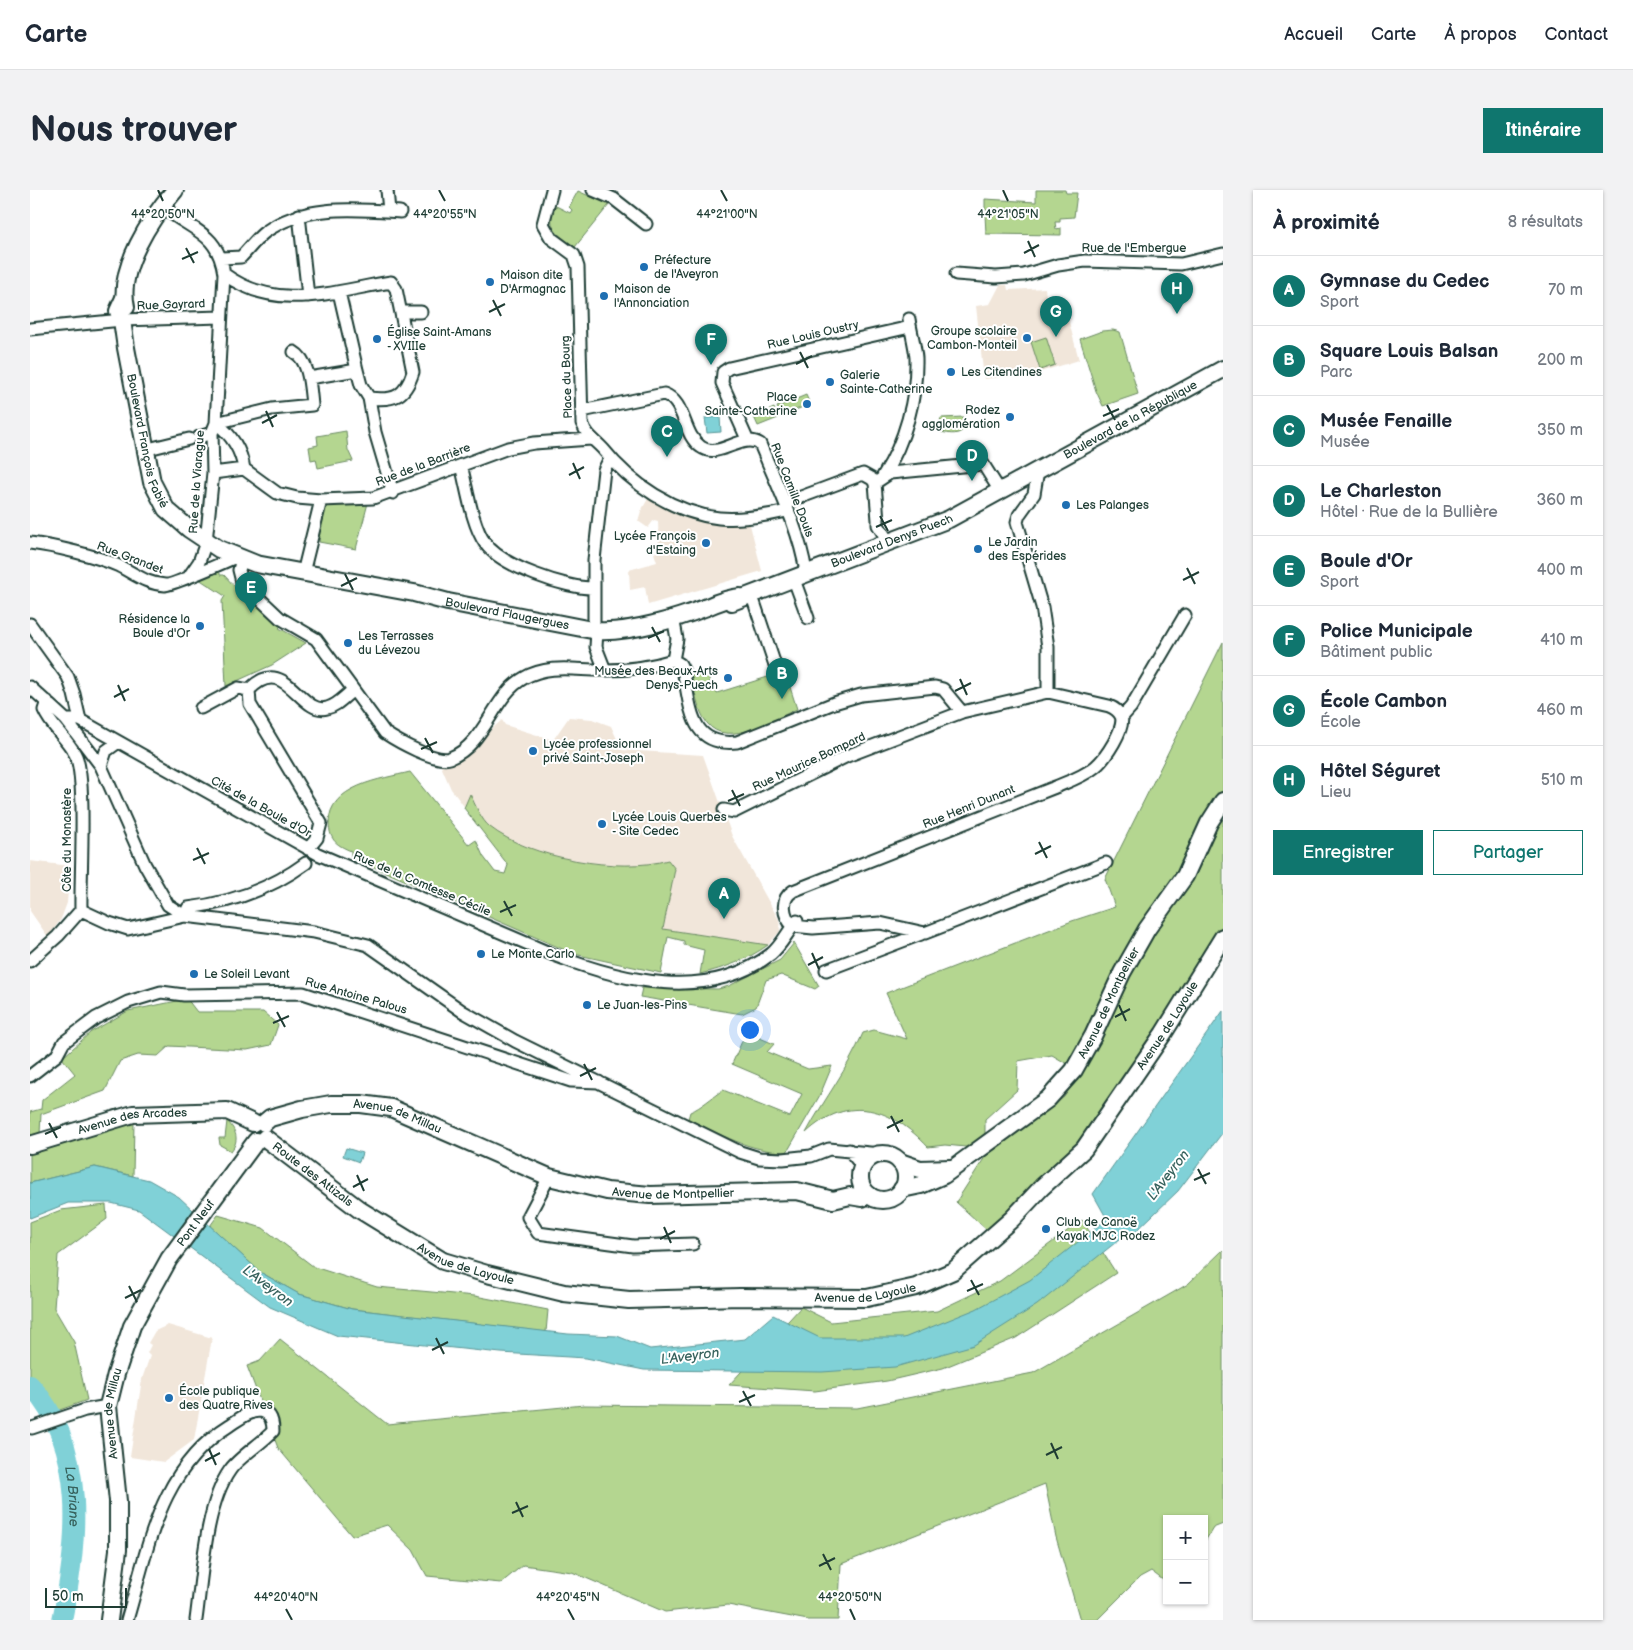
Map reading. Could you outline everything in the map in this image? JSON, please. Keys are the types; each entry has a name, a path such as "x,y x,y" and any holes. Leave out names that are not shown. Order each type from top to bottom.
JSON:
{"street":[{"path":"175,190 162,206 212,240 222,258 241,257 265,233 299,215 345,210 394,212 387,190"},
{"name":"Place du Bourg","path":"552,190 543,224 551,238 574,255 578,267 582,423 591,439 639,484 668,503 706,516 733,518 768,515 840,481 863,474 872,479 883,478"},
{"path":"593,190 614,199 646,224"},
{"name":"Boulevard François Fabié","path":"162,206 136,249 128,274 124,298 127,316 122,320 144,450 152,482 159,498 172,515 206,542"},
{"path":"299,215 308,296"},
{"name":"Rue de l'Embergue","path":"956,274 996,277 1024,275 1085,261 1181,264 1223,254"},
{"name":"Rue de la Viarague","path":"206,542 213,472 224,274 222,258"},
{"path":"224,274 235,282 262,294 287,297 339,292 391,282 396,289 413,372 410,383 399,395 384,400 369,401"},
{"path":"339,292 357,370 361,385 369,401 374,432 392,492"},
{"path":"401,312 421,312"},
{"name":"Rue Gayrard","path":"30,329 122,320 221,317"},
{"name":"Rue Louis Oustry","path":"723,372 728,368 910,323 916,355 912,407 906,427 883,478"},
{"path":"144,450 194,438 214,428 272,409 312,405 309,378 300,355 294,352"},
{"name":"Boulevard de la République","path":"1038,470 1223,369"},
{"path":"309,378 357,370"},
{"name":"Rue Camille Douls","path":"723,372 722,383 747,439 760,444 786,507 804,558 799,575 808,618"},
{"path":"582,411 664,394 676,402 694,440 701,447 713,450 747,439"},
{"path":"213,472 244,470 236,444 228,432 214,428"},
{"name":"Rue de la Barrière","path":"244,470 276,492 321,500 373,498 508,448 529,444 591,439"},
{"path":"605,670 596,647 594,584 607,454"},
{"path":"888,541 878,525 883,478 983,464 1000,491"},
{"path":"461,465 478,531 485,545 502,557 543,579 566,586 594,584"},
{"path":"1038,470 1034,494 1019,515 1018,522 1042,607 1048,647 1048,692 1109,706 1117,710 1122,717"},
{"name":"Boulevard Denys Puech","path":"595,631 613,632 707,607 724,599 746,595 949,519 1038,470"},
{"path":"302,573 321,500"},
{"path":"190,575 200,562 206,542"},
{"name":"Boulevard Flaugergues","path":"206,542 239,558 302,573 383,589 404,591 595,631"},
{"name":"Rue Grandet","path":"30,543 55,546 118,566 142,580 166,586 176,584 190,575 239,558"},
{"path":"239,558 242,582 280,618 316,638 352,691 384,733 397,742 442,759 451,758 468,746 511,689 526,676 563,667 605,670 650,667 673,660 680,664 683,670 692,715 701,733 710,740 725,744 737,742 834,703 876,692 935,687 943,689 962,712"},
{"path":"746,595 777,670"},
{"name":"Rue Henri Dunant","path":"797,924 792,910 792,903 798,889 812,881 938,834 1077,778 1094,768 1111,748 1121,726 1122,717 1131,707 1185,615"},
{"path":"673,617 677,639 673,660"},
{"path":"30,624 68,678 80,720 66,720"},
{"path":"202,708 238,688 248,690 256,682 268,677 283,682 315,707 325,709 338,703 352,691"},
{"path":"30,687 66,720 101,766 145,865 168,905 185,916"},
{"name":"Cité de la Boule d'Or","path":"80,720 117,743 308,849 318,838 322,823 250,704 248,690"},
{"name":"Rue Maurice Bompard","path":"724,810 734,812 847,756 962,712 1048,692"},
{"name":"Côte du Monastère","path":"47,701 44,710 47,718 76,754 81,789 81,910"},
{"path":"90,752 91,739 103,734"},
{"path":"90,752 106,751 117,743"},
{"path":"101,766 106,751"},
{"name":"Avenue de Montpellier","path":"902,1189 944,1176 951,1168 990,1143 1048,1099 1074,1070 1093,1036 1122,973 1147,929 1185,876 1209,823 1223,801"},
{"name":"Rue de la Comtesse Cécile","path":"308,849 554,955 632,978 696,984 732,975 772,953 797,924"},
{"path":"185,916 188,908 210,905 266,888 284,879 306,862"},
{"path":"826,970 897,941 925,933 1106,863"},
{"path":"30,961 58,936 81,910 109,924 128,929 185,916 314,932 368,945 462,1011 515,1041 603,1082 740,1152 760,1158 795,1159 829,1149 849,1150 888,1154 900,1162 920,1169 951,1168"},
{"path":"797,924 813,928 880,923 925,933"},
{"name":"Avenue de Layoule","path":"360,1210 445,1261 564,1293 629,1300 740,1297 868,1298 916,1287 953,1271 1012,1219 1042,1187 1084,1149 1163,1034 1223,937"},
{"name":"Rue Antoine Palous","path":"30,1076 57,1055 64,1042 96,1018 128,1002 161,992 184,995 303,993 571,1081 603,1082"},
{"name":"Avenue de Millau","path":"215,1195 256,1134 290,1112 331,1104 361,1104 391,1108 500,1156"},
{"name":"Avenue des Arcades","path":"30,1145 133,1114 227,1111 236,1114 256,1134"},
{"name":"Route des Attizals","path":"256,1134 360,1210"},
{"path":"849,1150 861,1171 860,1182 869,1195 875,1198 890,1198 902,1189 905,1175 900,1162"},
{"path":"850,1196 867,1160 880,1154"},
{"name":"Avenue de Montpellier","path":"500,1156 549,1177 607,1191 650,1195 797,1191 833,1200 850,1196 862,1198 869,1195"},
{"path":"549,1177 528,1217 538,1232 632,1246 693,1244"},
{"name":"Pont Neuf","path":"178,1246 215,1195"},
{"name":"Avenue de Millau","path":"109,1620 118,1550 118,1501 108,1406 132,1326 178,1246"},
{"path":"30,1440 33,1427 98,1406 108,1406"},
{"path":"129,1618 148,1543 166,1496 184,1465 203,1444 239,1419 252,1411 263,1411 269,1415 273,1422 273,1431 231,1469 219,1490 207,1539 196,1620"}],"shaded area":[{"name":"Groupe scolaire Cambon-Monteil","path":"1000,285 1007,285 1008,290 1045,288 1046,297 1057,296 1059,318 1068,318 1079,360 1037,373 984,379 976,306 990,304"},
{"name":"Lycée François d'Estaing","path":"649,497 660,505 686,513 749,521 762,571 648,605 645,587 630,590 629,570 657,562 654,553 659,551 658,521 654,520 648,528 638,521"},
{"name":"Lycée Louis Querbes - Site Cedec","path":"569,717 592,719 611,726 622,750 703,755 732,836 779,920 780,931 768,945 663,929 508,865 451,789 441,766 470,748 502,720 505,725 553,740"},
{"path":"30,861 70,866 67,903 61,919 48,937 30,911"},
{"name":"École publique des Quatre Rives","path":"168,1325 212,1338 194,1440 164,1462 130,1457 142,1379 150,1356 147,1353 151,1345 148,1343 155,1331"}],"green space":[{"path":"1036,190 1065,190 1066,193 1077,193 1074,217 1060,218 1060,222 1055,222 1056,229 1061,228 1061,235 986,234 985,215 988,213 985,208 985,199 1036,202"},
{"path":"578,191 609,205 575,247 555,230 552,214 554,205 570,213 572,210 569,207"},
{"path":"1113,330 1120,332 1138,394 1103,406 1096,391 1080,339 1102,331"},
{"path":"1046,337 1055,365 1040,370 1031,342"},
{"path":"806,395 810,404 781,416 777,407"},
{"path":"774,408 778,418 758,426 754,417"},
{"path":"963,417 964,429 958,433 951,434 937,431 941,418"},
{"path":"346,431 348,450 353,461 318,468 316,459 311,460 309,447 318,445 317,436"},
{"path":"323,503 368,503 356,549 319,542 320,536 315,535"},
{"path":"220,572 220,575 224,575 237,589 243,589 281,626 279,628 306,643 272,665 226,686 222,601 225,596 199,579"},
{"path":"1223,642 1223,925 1090,1131 988,1231 956,1202 985,1157 1064,1097 1081,1072 1052,1055 1018,1061 1017,1090 985,1119 985,1137 963,1151 966,1147 945,1145 928,1147 900,1123 870,1110 838,1113 822,1121 806,1133 850,1059 863,1033 874,1030 907,1039 886,993 1072,921 1115,907 1105,879"},
{"path":"706,670 711,685 714,685 717,693 774,675 776,680 784,678 786,687 789,684 797,709 751,730 726,733 716,730 707,723 701,712 691,675"},
{"path":"410,772 469,845 476,840 483,856 495,872 505,874 508,865 464,808 470,794 481,816 490,827 507,838 551,855 601,864 648,864 668,860 675,869 663,929 768,945 736,963 700,974 704,950 684,945 684,941 668,937 661,973 574,954 351,857 351,851 335,842 331,835 329,824 331,811 337,800 347,792 372,781"},
{"path":"794,943 819,986 815,989 781,975 766,980 756,1007 742,1014 640,997 642,988 718,989 729,986 780,960"},
{"path":"187,999 197,1012 263,1012 278,1025 271,1045 247,1050 169,1046 158,1056 138,1055 120,1061 105,1091 41,1114 40,1134 30,1138 30,1112 41,1109 42,1100 75,1074 62,1058 91,1032 128,1011"},
{"path":"746,1032 774,1044 767,1052 808,1069 832,1066 820,1095 787,1152 748,1146 688,1119 690,1112 723,1090 790,1117 802,1094 732,1064"},
{"path":"227,1121 236,1135 234,1147 231,1151 220,1145 219,1138 225,1138"},
{"path":"134,1122 133,1176 95,1167 30,1183 30,1152"},
{"path":"106,1205 107,1219 58,1255 54,1308 74,1342 87,1400 57,1411 30,1381 30,1222 61,1210"},
{"path":"218,1215 263,1228 314,1267 377,1287 475,1296 548,1310 546,1332 352,1309 299,1294 260,1272 210,1226"},
{"path":"1082,1220 1116,1273 1016,1338 943,1368 887,1381 815,1391 729,1385 801,1307 831,1322 937,1311 1000,1281"},
{"path":"1223,1250 1223,1524 1213,1528 1208,1536 1208,1515 1163,1515 1163,1580 1151,1571 1140,1577 1097,1620 1080,1620 1056,1537 1045,1484 841,1564 838,1620 808,1620 728,1605 665,1612 572,1572 523,1565 501,1583 427,1576 413,1550 387,1525 352,1536 278,1448 247,1366 260,1361 280,1339 387,1424 584,1405 857,1408 1033,1373 1188,1284"}],"water":[{"path":"720,417 721,432 707,433 705,418"},
{"name":"L'Aveyron","path":"1223,1011 1223,1132 1178,1191 1129,1238 1125,1235 1037,1305 974,1345 895,1367 822,1372 644,1370 586,1358 501,1353 338,1336 270,1307 139,1210 111,1203 68,1203 30,1218 30,1183 95,1167 149,1180 179,1197 260,1272 299,1294 352,1309 568,1334 617,1336 650,1349 745,1339 773,1315 820,1338 904,1338 976,1309 1030,1280 1107,1219 1093,1194"},
{"path":"346,1148 362,1153 359,1162 343,1156"}],"waterway":[{"name":"La Briane","path":"30,1385 49,1410 62,1437 70,1466 74,1497 74,1528 72,1560 62,1620"}],"place":[{"name":"Préfecture de l'Aveyron","path":"644,267"},
{"name":"Maison dite D'Armagnac","path":"490,282"},
{"name":"Maison de l'Annonciation","path":"604,296"},
{"name":"Hôtel Séguret","path":"1177,314"},
{"name":"École Cambon","path":"1056,337"},
{"name":"Groupe scolaire Cambon-Monteil","path":"1027,338"},
{"name":"Église Saint-Amans - XVIIIe","path":"377,339"},
{"name":"Police Municipale","path":"711,365"},
{"name":"Les Citendines","path":"951,372"},
{"name":"Galerie Sainte-Catherine","path":"830,382"},
{"name":"Place Sainte-Catherine","path":"807,404"},
{"name":"Rodez agglomération","path":"1010,417"},
{"name":"Musée Fenaille","path":"667,457"},
{"name":"Le Charleston","path":"972,481"},
{"name":"Les Palanges","path":"1066,505"},
{"name":"Lycée François d'Estaing","path":"706,543"},
{"name":"Le Jardin des Espérides","path":"978,549"},
{"name":"Boule d'Or","path":"251,613"},
{"name":"Résidence la Boule d'Or","path":"200,626"},
{"name":"Les Terrasses du Lévezou","path":"348,643"},
{"name":"Musée des Beaux-Arts Denys-Puech","path":"728,678"},
{"name":"Square Louis Balsan","path":"782,699"},
{"name":"Lycée professionnel privé Saint-Joseph","path":"533,751"},
{"name":"Lycée Louis Querbes - Site Cedec","path":"602,824"},
{"name":"Gymnase du Cedec","path":"724,919"},
{"name":"Le Monte Carlo","path":"481,954"},
{"name":"Le Soleil Levant","path":"194,974"},
{"name":"Le Juan-les-Pins","path":"587,1005"},
{"name":"Club de Canoë Kayak MJC Rodez","path":"1046,1229"},
{"name":"École publique des Quatre Rives","path":"169,1398"}]}
